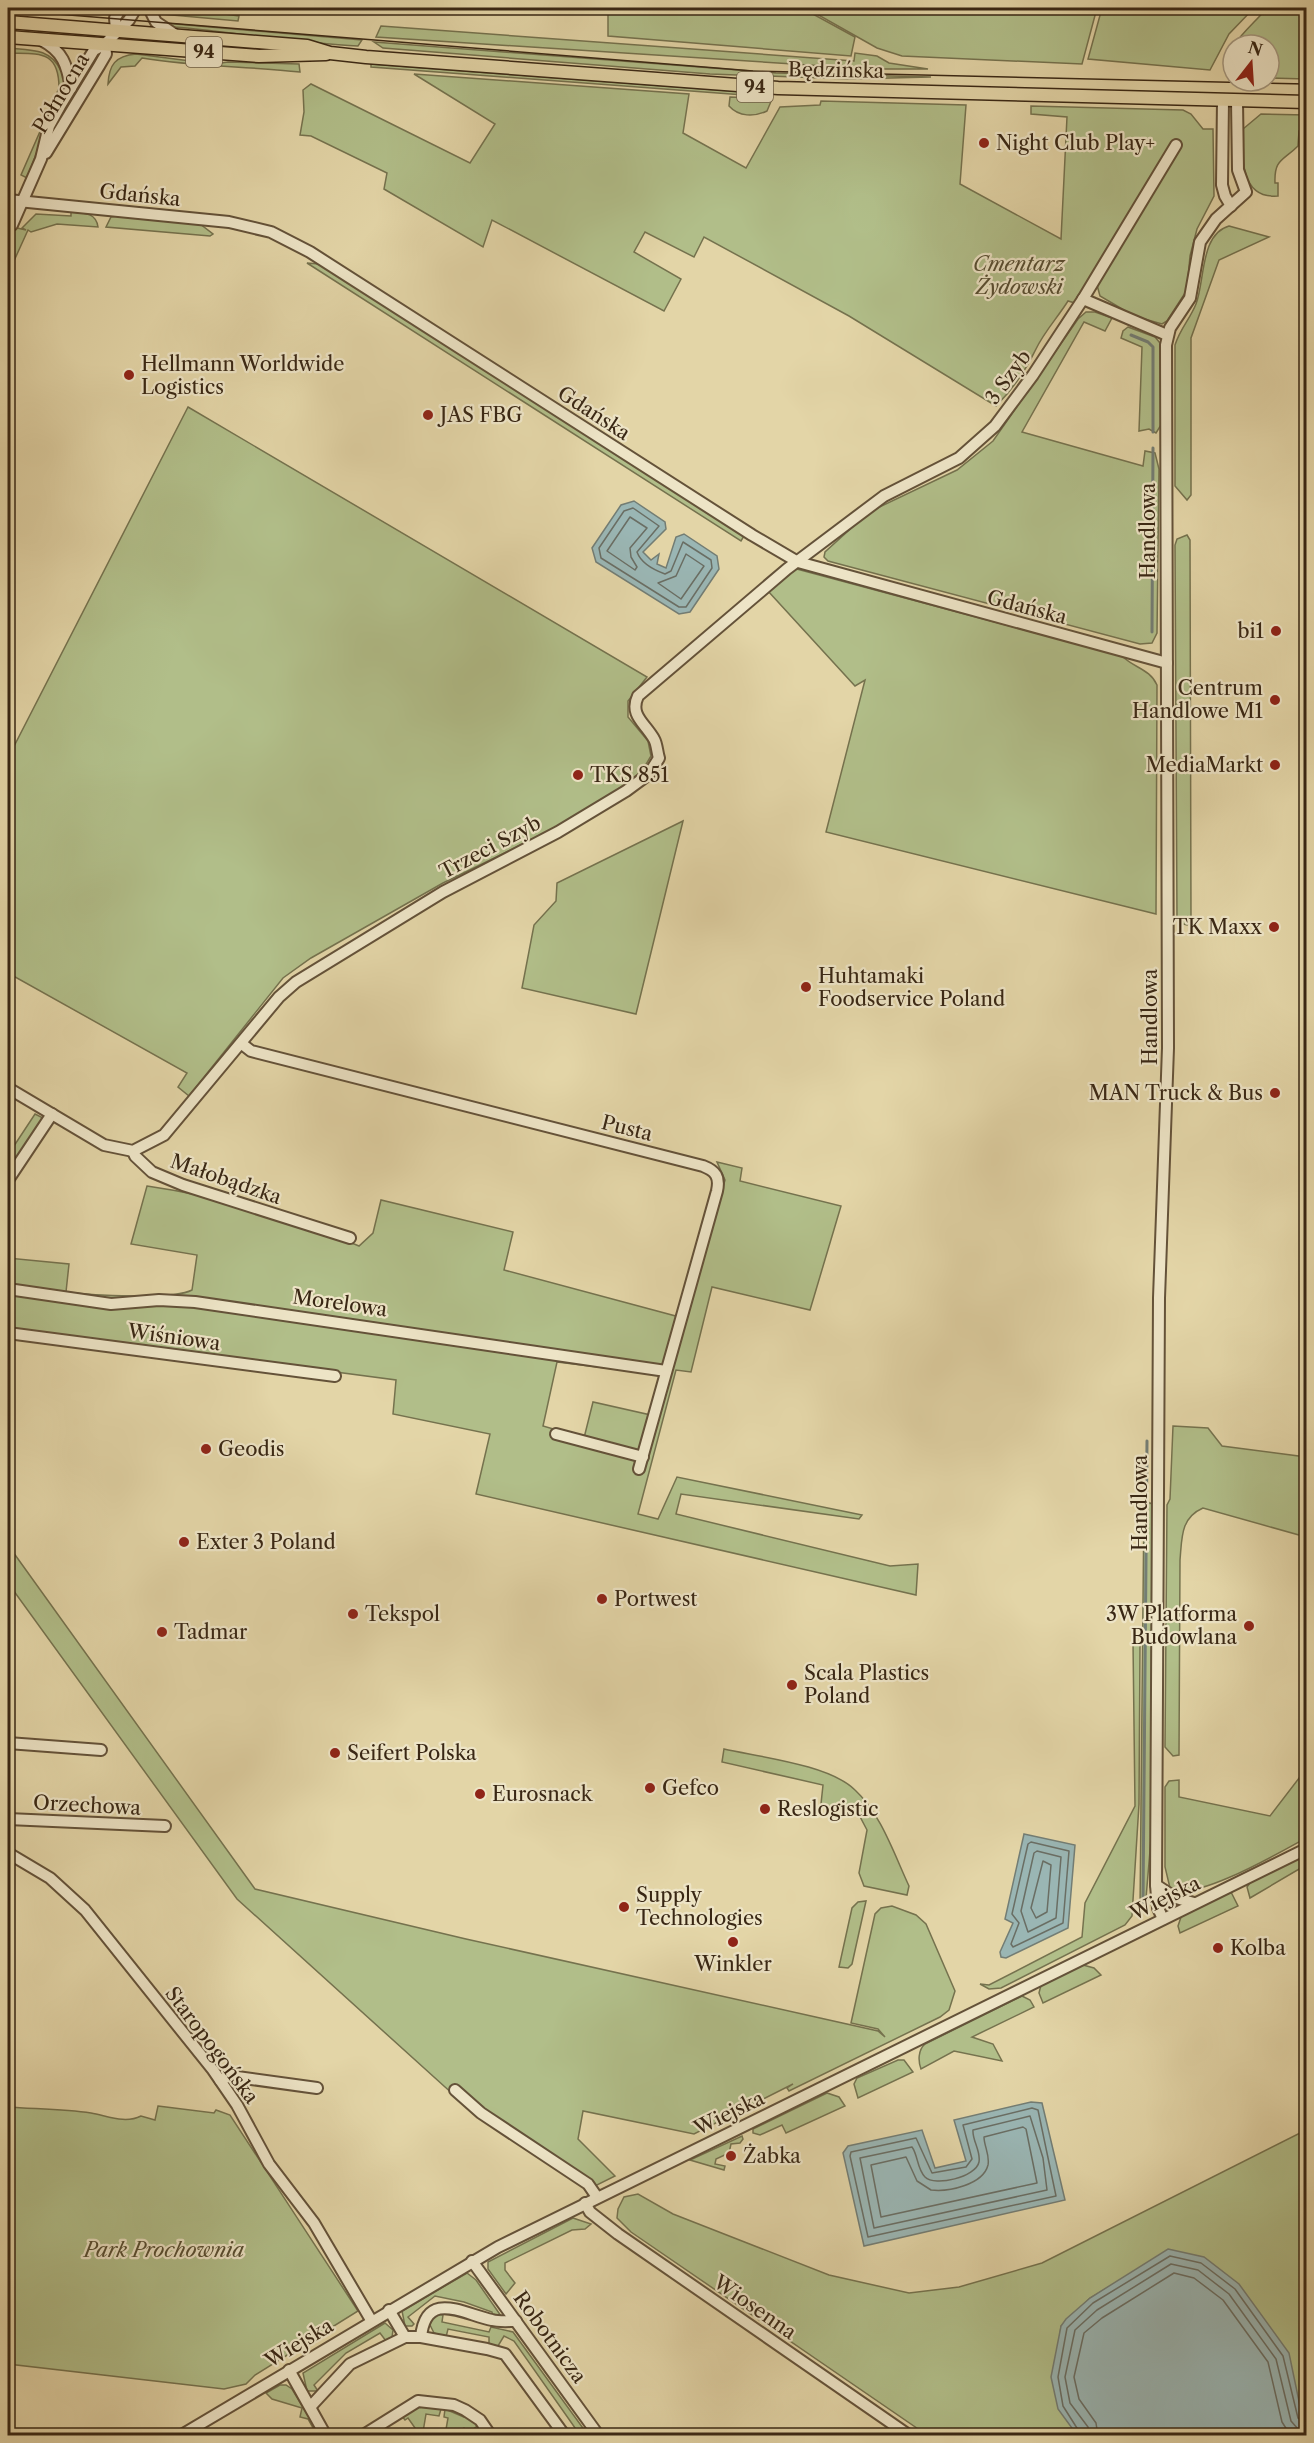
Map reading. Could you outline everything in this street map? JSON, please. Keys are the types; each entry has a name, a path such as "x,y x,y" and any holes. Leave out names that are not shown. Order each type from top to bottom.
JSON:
{"main road":[{"name":"Będzińska","path":"8,22 307,46 330,53 778,88 1306,102"},
{"name":"Będzińska","path":"8,37 259,56 304,57 330,53"}],"street":[{"name":"Północna","path":"116,30 115,18 121,8"},
{"name":"Północna","path":"41,159 49,126 94,50 105,44 116,30 129,20 136,8"},
{"path":"149,8 156,22 177,36"},
{"path":"38,39 57,50 66,64 71,88"},
{"name":"Północna","path":"12,225 41,159 106,54 105,44"},
{"path":"1223,100 1222,185 1231,206"},
{"path":"1083,299 1167,335 1190,298 1200,242 1216,219 1246,192 1238,170 1237,100"},
{"name":"3 Szyb","path":"798,562 884,496 959,458 995,426 1033,375 1083,299 1176,145"},
{"name":"Gdańska","path":"8,200 229,222 263,230 300,246 798,562 1167,663"},
{"name":"Handlowa","path":"1163,1919 1158,1908 1156,1885 1159,1298 1168,1048 1167,335"},
{"name":"Trzeci Szyb","path":"133,1150 164,1136 279,997 296,981 443,892 558,832 649,774 659,758 655,741 636,716 634,706 638,696 798,562"},
{"name":"Pusta","path":"242,1044 251,1051 703,1166 715,1172 719,1178 717,1191 639,1469"},
{"path":"8,1088 104,1145 133,1150"},
{"path":"8,1180 52,1114"},
{"name":"Małobądzka","path":"133,1150 135,1156 152,1172 183,1185 350,1238"},
{"name":"Morelowa","path":"8,1289 111,1304 159,1300 195,1302 666,1371"},
{"name":"Wiśniowa","path":"8,1333 335,1376"},
{"path":"556,1434 643,1457"},
{"path":"8,1743 101,1750"},
{"name":"Orzechowa","path":"8,1819 165,1826"},
{"name":"Wiejska","path":"180,2436 472,2260 1306,1848"},
{"name":"Staropogońska","path":"8,1853 50,1878 85,1910 220,2080 237,2105 269,2164 314,2223 371,2320"},
{"path":"1156,1885 1176,1898 1194,1903"},
{"path":"220,2080 230,2076 317,2088"},
{"path":"455,2090 481,2113 588,2184 597,2197"},
{"name":"Wiosenna","path":"585,2203 590,2212 618,2234 910,2436"},
{"name":"Robotnicza","path":"472,2260 599,2436"},
{"path":"421,2337 422,2323 432,2311 446,2307 492,2321 516,2321"},
{"path":"389,2310 405,2337"},
{"path":"311,2406 350,2364 405,2337 421,2337 505,2354 565,2436"},
{"path":"289,2370 326,2436"},
{"path":"362,2436 418,2401 454,2405 465,2410 480,2420 491,2436"}],"green space":[{"path":"153,8 182,8 239,16 238,21 161,14 154,12"},
{"path":"608,8 802,8 855,37 851,56 608,36"},
{"path":"806,8 1097,8 1082,64 902,56 877,48"},
{"path":"1102,8 1254,8 1230,33 1221,33 1221,49 1210,70 1088,59"},
{"path":"1267,8 1306,8 1306,79 1281,78 1281,33 1244,33"},
{"path":"164,23 362,40 358,46 335,45 174,27"},
{"path":"381,26 854,61 855,53 877,56 889,63 928,69 871,69 376,37"},
{"path":"374,42 776,73 931,77 849,79 710,74 383,48"},
{"path":"8,48 46,54 57,63 61,71 64,71 63,92 49,120 27,178 21,175 59,88 58,75 51,60 45,56 8,53"},
{"path":"136,54 214,64 228,62 299,64 300,72 142,58 135,66 121,67 108,84 114,63 118,59"},
{"path":"371,64 770,94 771,97 371,67"},
{"name":"Cmentarz Żydowski","path":"414,74 689,94 683,133 746,168 780,107 820,105 821,101 966,105 960,184 1061,239 1067,117 1031,114 1031,106 1183,110 1191,114 1203,129 1213,129 1214,196 1197,229 1190,256 1187,290 1167,321 1162,324 1134,316 1100,296 1097,285 1109,264 1100,260 1075,303 1068,301 1043,337 1019,379 996,406 849,316 704,237 694,257 645,232 634,252 681,279 664,311 492,220 483,247 384,189 387,173 311,136 300,135 304,112 303,90 311,84 470,163 495,124"},
{"path":"730,97 772,99 767,111 747,115 729,106"},
{"path":"1261,114 1306,115 1306,131 1299,131 1298,146 1280,161 1276,169 1275,183 1278,183 1278,196 1265,195 1256,190 1250,183 1243,162 1243,129"},
{"path":"71,212 92,216 98,227 57,224 31,232 28,230 8,274 8,226 26,230 22,228 36,214 71,216"},
{"path":"111,217 200,224 213,234 210,236 106,227"},
{"path":"1229,226 1269,237 1219,260 1191,338 1191,495 1187,500 1175,486 1175,345 1196,304 1208,248 1213,238"},
{"path":"307,263 319,264 744,536 741,541"},
{"path":"1086,312 1095,312 1112,318 1105,331 1084,322 1022,432 1143,466 1145,451 1155,453 1159,469 1157,633 1152,643 1140,644 828,561 824,557 825,552 869,512 957,470 993,441 1078,319"},
{"path":"1128,327 1155,337 1160,343 1161,425 1156,433 1149,429 1139,431 1142,347 1121,338 1123,331"},
{"path":"188,407 647,677 628,701 628,717 648,741 651,756 642,771 585,814 443,883 311,958 283,978 189,1096 178,1087 187,1073 8,973 8,758"},
{"path":"1187,535 1190,540 1191,923 1187,925 1177,920 1175,545 1177,539"},
{"path":"793,568 1122,656 1150,675 1157,685 1156,914 826,832 865,680 855,686 768,591"},
{"path":"683,821 636,1014 522,988 534,925 556,901 557,883"},
{"path":"35,1114 51,1122 8,1190 8,1155"},
{"path":"717,1162 742,1168 740,1181 841,1206 810,1310 712,1287 691,1372 676,1370 638,1514 658,1519 677,1477 862,1515 859,1519 681,1494 676,1514 890,1566 918,1564 916,1595 476,1494 490,1434 393,1414 396,1380 8,1329 8,1258 69,1264 66,1292 151,1296 192,1290 197,1255 131,1244 147,1186 255,1209 359,1246 373,1233 381,1200 513,1232 504,1270 687,1319 725,1180","holes":["557,1362 663,1375 651,1415 593,1402 584,1438 543,1426"]},
{"path":"1173,1426 1208,1428 1222,1446 1306,1457 1306,1537 1203,1508 1195,1512 1186,1523 1180,1560 1179,1755 1173,1756 1165,1747 1167,1505 1170,1499"},
{"path":"1144,1500 1152,1504 1151,1839 1145,1910 1140,1910"},
{"path":"8,1545 255,1889 466,1939 878,2031 885,2037 878,2029 851,2023 875,1914 881,1908 892,1906 916,1915 926,1924 955,1991 949,2010 940,2017 789,2091 787,2088 793,2084 694,2134 583,2111 578,2139 615,2176 587,2190 476,2115 237,1899 8,1583"},
{"path":"1133,1642 1140,1645 1139,1804 1132,1916 1125,1925 1001,1988 989,1989 980,1984 989,1985 1082,1937 1085,1903 1135,1806"},
{"path":"724,1749 812,1768 844,1781 864,1800 880,1822 909,1886 907,1895 864,1886 859,1873 867,1830 858,1813 821,1804 823,1785 722,1762"},
{"path":"1306,1769 1306,1838 1216,1883 1181,1891 1170,1888 1165,1867 1165,1787 1169,1781 1179,1780 1179,1797 1270,1816"},
{"path":"1306,1854 1306,1865 1250,1898 1247,1887 1252,1880"},
{"path":"1231,1892 1238,1906 1180,1933 1178,1926 1182,1914"},
{"path":"866,1901 852,1964 848,1968 839,1967 852,1908 858,1902"},
{"path":"1083,1965 1094,1968 1101,1975 1043,2003 1039,1993 1041,1985"},
{"path":"1022,1996 1030,2000 1034,2007 972,2037 993,2044 1002,2061 954,2051 921,2069 919,2056 925,2044"},
{"path":"898,2060 904,2060 913,2072 858,2098 854,2084 857,2078"},
{"path":"827,2093 839,2097 845,2106 786,2133 782,2125 760,2135 753,2133 753,2129"},
{"name":"Park Prochownia","path":"158,2106 214,2113 216,2110 230,2115 358,2311 255,2375 246,2384 224,2389 8,2364 8,2107 91,2113 123,2119 141,2116 155,2120"},
{"path":"1306,2130 1306,2435 1124,2278 1090,2298 1061,2326 1060,2335 1120,2435 927,2435 631,2232 617,2218 618,2209 624,2197 638,2194 673,2214 829,2275 909,2293 959,2287 1042,2263"},
{"path":"742,2136 740,2143 731,2144 729,2153 716,2159 715,2164 725,2166 724,2170 690,2160"},
{"path":"573,2218 591,2224 585,2229 572,2230 505,2263 505,2270 515,2283 506,2294 488,2269 488,2262"},
{"path":"467,2273 476,2280 501,2316 493,2317 492,2312 464,2302 435,2296 408,2317 414,2324 412,2326 405,2326 402,2311"},
{"path":"438,2314 443,2315 442,2322 489,2332 491,2327 513,2332 588,2435 580,2435 514,2341 504,2336 498,2346 489,2345 489,2337 448,2329 446,2337 434,2333 429,2323 432,2317"},
{"path":"385,2323 393,2330 392,2337 386,2341 380,2333 346,2353 314,2385 318,2391 307,2391 303,2373"},
{"path":"280,2385 286,2385 292,2389 320,2435 317,2435 308,2419 300,2417 302,2408 272,2399 266,2393"},
{"path":"418,2405 441,2409 439,2416 426,2414 423,2432 430,2435 420,2435 408,2418 405,2420 401,2415"},
{"path":"445,2409 464,2417 466,2415 480,2424 468,2433 464,2428 454,2435 445,2435 448,2418 444,2417"}],"water":[{"path":"634,501 665,522 666,529 643,552 651,560 659,554 657,564 666,568 676,537 684,534 717,556 719,569 690,612 679,614 596,562 592,548 621,505"},
{"path":"1024,1834 1075,1845 1068,1928 1006,1958 1001,1957 1000,1952 1013,1923 1005,1919"},
{"path":"1031,2102 1042,2103 1065,2200 864,2246 843,2153 848,2146 922,2130 935,2168 966,2161 954,2120"},
{"path":"1168,2249 1204,2257 1239,2284 1289,2353 1306,2435 1077,2435 1058,2409 1051,2377 1061,2326 1090,2298"}],"waterway":[{"path":"1131,335 1148,342 1153,347 1153,432"},
{"path":"1152,632 1153,448"},
{"path":"1143,1903 1147,1441"}],"tram line":[{"path":"8,10 753,71 1306,84"}],"place":[{"name":"Night Club Play+","path":"984,143"},
{"name":"Hellmann Worldwide Logistics","path":"129,375"},
{"name":"JAS FBG","path":"428,415"},
{"name":"bi1","path":"1276,631"},
{"name":"Centrum Handlowe M1","path":"1275,700"},
{"name":"MediaMarkt","path":"1275,765"},
{"name":"TKS 851","path":"578,775"},
{"name":"TK Maxx","path":"1274,927"},
{"name":"Huhtamaki Foodservice Poland","path":"806,987"},
{"name":"MAN Truck & Bus","path":"1275,1093"},
{"name":"Geodis","path":"206,1449"},
{"name":"Exter 3 Poland","path":"184,1542"},
{"name":"Portwest","path":"602,1599"},
{"name":"Tekspol","path":"353,1614"},
{"name":"3W Platforma Budowlana","path":"1249,1626"},
{"name":"Tadmar","path":"162,1632"},
{"name":"Scala Plastics Poland","path":"792,1685"},
{"name":"Seifert Polska","path":"335,1753"},
{"name":"Gefco","path":"650,1788"},
{"name":"Eurosnack","path":"480,1794"},
{"name":"Reslogistic","path":"765,1809"},
{"name":"Supply Technologies","path":"624,1907"},
{"name":"Winkler","path":"733,1942"},
{"name":"Kolba","path":"1218,1948"},
{"name":"Żabka","path":"731,2156"}]}
